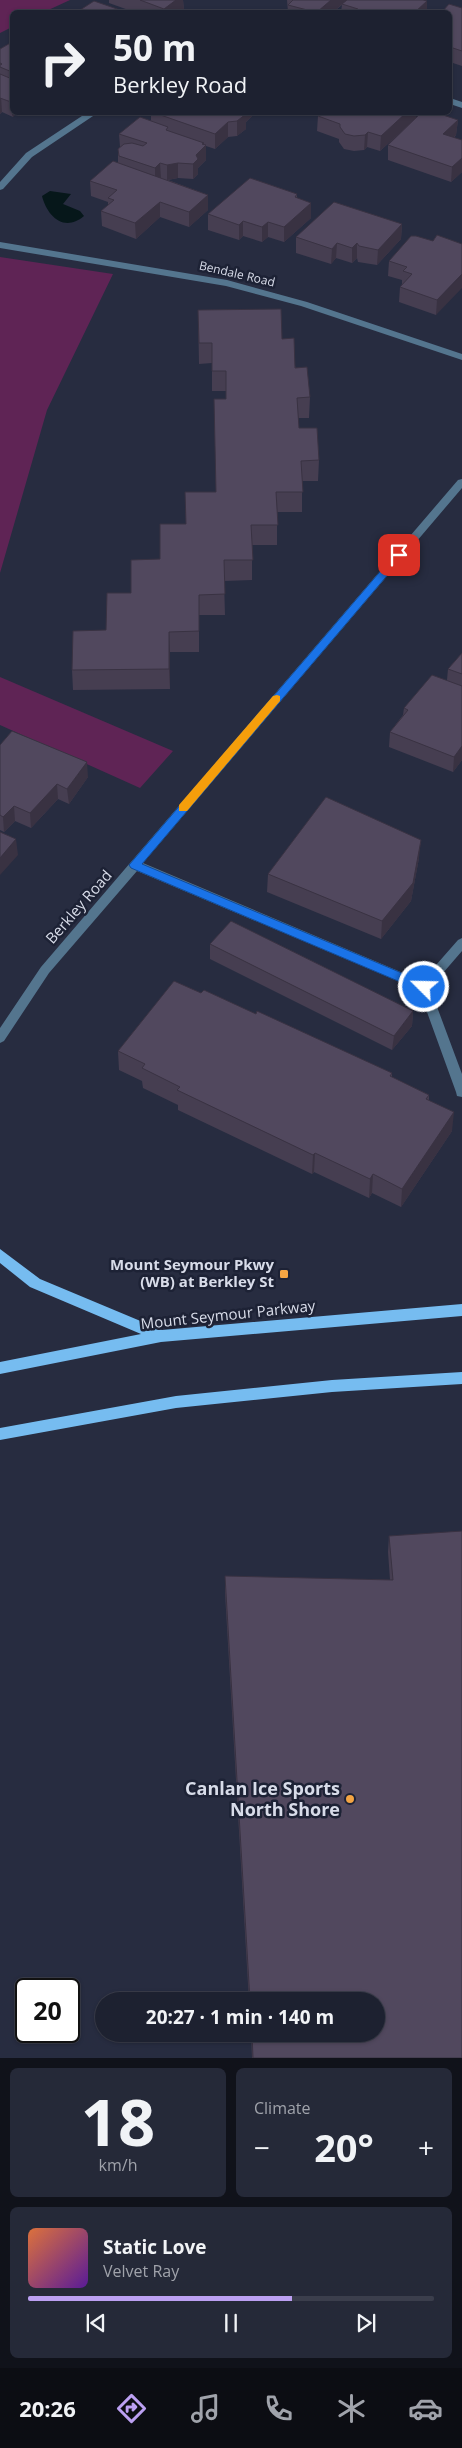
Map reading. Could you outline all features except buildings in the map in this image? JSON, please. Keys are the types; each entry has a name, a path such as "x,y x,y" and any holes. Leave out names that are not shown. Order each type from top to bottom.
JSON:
{"main road":[{"path":"0,1255 35,1283 161,1336"},
{"name":"Mount Seymour Parkway","path":"0,1368 161,1336 462,1310"},
{"path":"0,1434 176,1402 332,1386 462,1378"}],"street":[{"path":"0,187 29,155 90,115"},
{"name":"Bendale Road","path":"0,246 227,283 304,304 462,357"},
{"name":"Berkley Road","path":"0,1038 45,970 462,482"},
{"path":"135,865 424,987 462,1092"},
{"path":"424,987 462,943"}],"shaded area":[{"path":"0,0 70,0 48,10 10,10 10,28 0,33"},
{"path":"50,191 71,194 63,204 80,211 84,216 70,223 57,220 48,210 42,196"},
{"path":"0,257 113,274 47,410 0,573"},
{"path":"0,677 173,751 140,788 0,725"}],"slow traffic":[{"path":"183,808 277,698"}],"place":[{"name":"Mount Seymour Pkwy (WB) at Berkley St","path":"284,1274"},
{"name":"Canlan Ice Sports North Shore","path":"350,1799"}],"route":[{"path":"399,555 135,865 424,987"}]}
